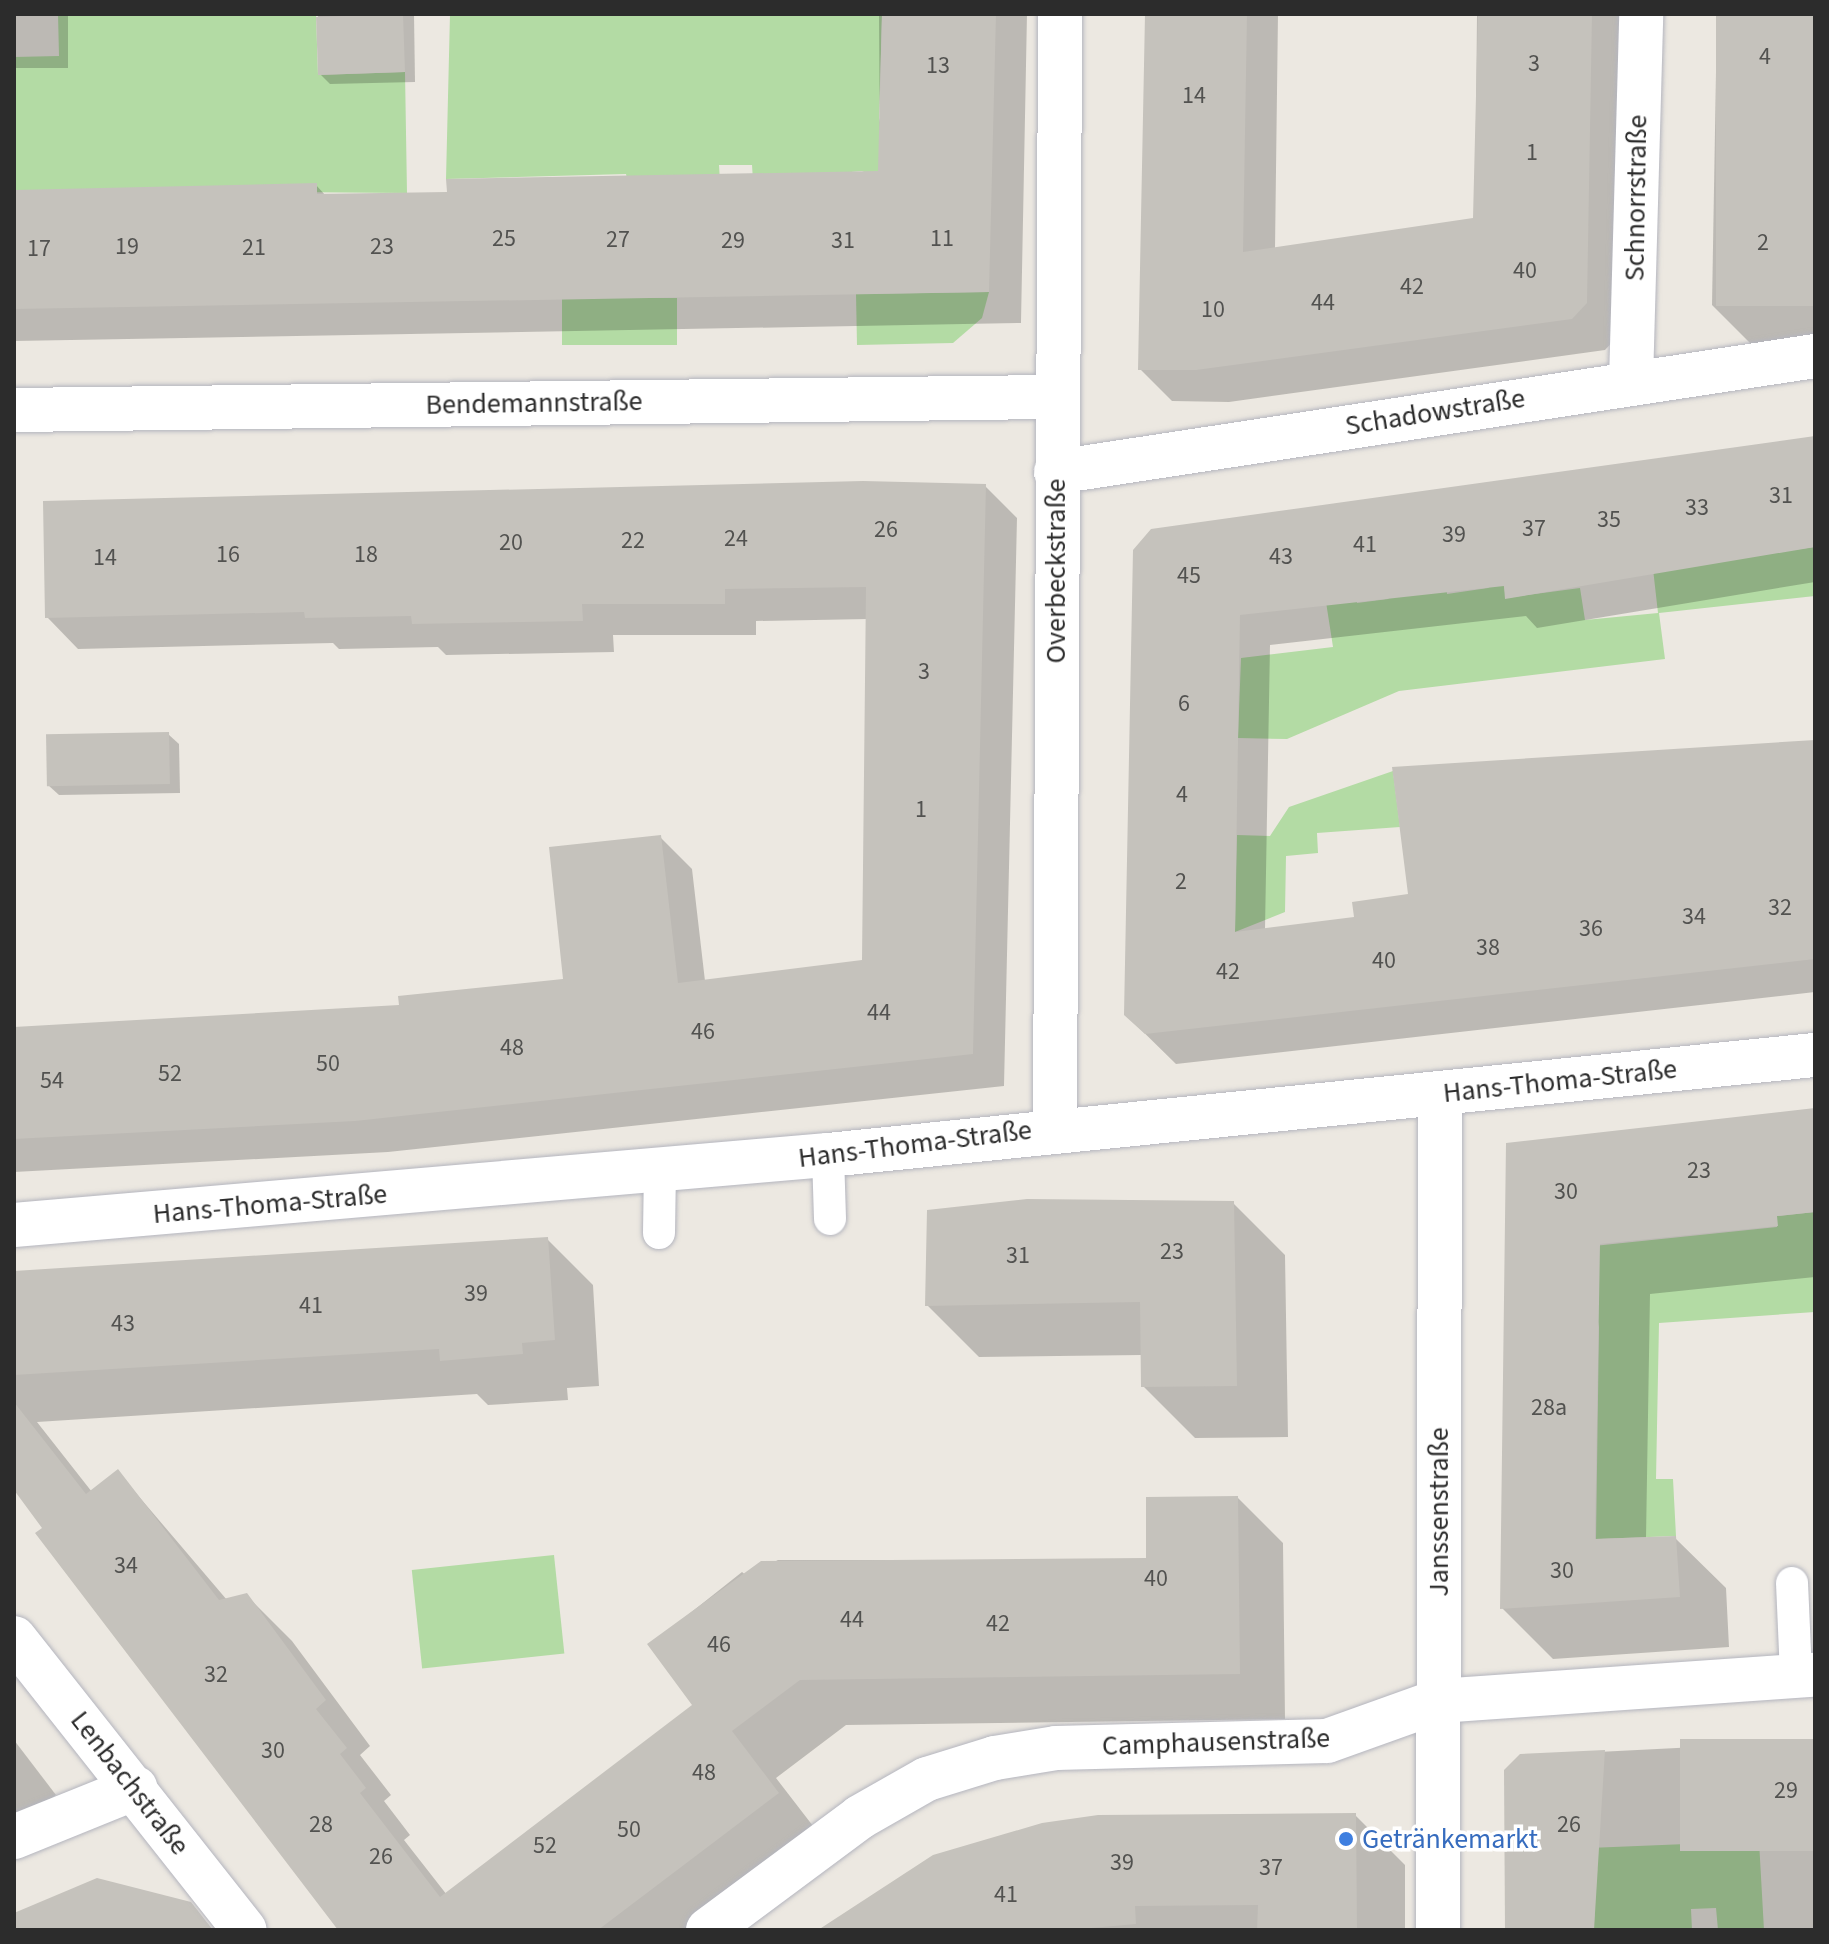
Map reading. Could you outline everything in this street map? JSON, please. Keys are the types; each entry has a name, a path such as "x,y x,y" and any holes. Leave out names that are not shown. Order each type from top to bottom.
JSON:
{"street":[{"name":"Overbeckstraße","path":"1055,1128 1054,397 1060,14"},
{"name":"Schnorrstraße","path":"1631,382 1641,14"},
{"name":"Schadowstraße","path":"1056,472 1815,356"},
{"name":"Bendemannstraße","path":"14,410 1054,397"},
{"name":"Hans-Thoma-Straße","path":"14,1225 660,1171 1055,1128 1440,1094 1815,1055"},
{"name":"Janssenstraße","path":"1438,1930 1440,1094"},
{"name":"Lenbachstraße","path":"14,1638 245,1930"},
{"name":"Camphausenstraße","path":"708,1930 860,1817 927,1779 1056,1748 1327,1741 1439,1701 1805,1676"},
{"path":"14,1837 135,1788"}],"lane":[{"path":"828,1155 830,1219"},
{"path":"659,1233 660,1171"},
{"path":"1792,1583 1805,1676"}],"green space":[{"path":"58,14 316,14 318,75 405,72 407,193 14,190 14,57 59,56"},
{"path":"450,14 882,14 879,118 894,186 862,171 753,181 752,165 719,165 720,182 628,183 626,174 446,179"},
{"path":"989,292 982,318 953,343 857,345 856,294"},
{"path":"562,298 677,298 677,345 562,345"},
{"path":"1815,547 1815,596 1659,613 1665,659 1399,691 1287,739 1238,738 1241,658 1333,647 1326,602 1356,593 1357,603 1388,599 1399,586 1446,584 1447,594 1488,588 1502,576 1506,598 1580,588 1585,620 1658,613 1653,569"},
{"path":"1393,771 1400,827 1317,833 1318,853 1286,856 1285,912 1235,932 1237,835 1270,836 1289,807"},
{"path":"1815,1212 1815,1312 1659,1323 1656,1479 1673,1479 1676,1536 1596,1539 1599,1327 1584,1247 1777,1227 1777,1216"},
{"path":"554,1555 564,1653 422,1668 412,1570"},
{"path":"1759,1841 1764,1930 1718,1930 1716,1908 1691,1909 1692,1930 1594,1930 1589,1848"}],"building":[{"path":"403,14 405,72 318,75 316,17"},
{"path":"882,14 996,14 989,292 14,309 14,190 317,183 317,194 447,192 446,179 878,171"},
{"path":"1145,14 1247,14 1243,252 1473,218 1478,14 1592,14 1587,303 1572,319 1196,370 1138,370"},
{"path":"1716,14 1815,14 1815,306 1716,306"},
{"path":"1815,436 1815,547 1505,599 1504,586 1240,615 1235,932 1354,917 1352,902 1408,894 1392,767 1815,740 1815,959 1145,1034 1124,1015 1133,550 1151,529"},
{"path":"863,481 986,484 973,1054 355,1121 14,1139 14,1027 399,1005 398,996 563,979 549,847 661,835 678,983 862,960 866,587 725,589 725,604 582,604 583,621 412,624 411,616 305,618 304,612 45,618 43,501"},
{"path":"169,732 170,784 47,786 46,734"},
{"path":"1815,1108 1815,1212 1777,1216 1778,1226 1600,1244 1595,1539 1676,1536 1680,1597 1500,1609 1506,1143"},
{"path":"1027,1199 1234,1201 1237,1386 1141,1387 1140,1302 925,1306 927,1210"},
{"path":"548,1237 555,1340 522,1343 523,1354 440,1361 439,1349 14,1375 14,1271"},
{"path":"14,1402 86,1494 118,1469 219,1600 247,1593 326,1700 316,1709 347,1748 340,1754 366,1788 360,1793 440,1897 692,1705 647,1644 761,1561 1146,1558 1146,1497 1238,1496 1240,1674 800,1680 732,1731 779,1793 598,1930 338,1930 35,1533 42,1528 14,1490"},
{"path":"1680,1739 1815,1739 1815,1851 1680,1851"},
{"path":"1605,1750 1594,1930 1505,1930 1504,1770 1520,1754"},
{"path":"1356,1813 1357,1930 1257,1930 1258,1905 1135,1906 1136,1924 1069,1930 818,1930 933,1855 1042,1823 1098,1815"},
{"path":"97,1878 191,1902 213,1930 14,1930 14,1913"}],"place":[{"name":"Getränkemarkt","path":"1346,1839"}]}
